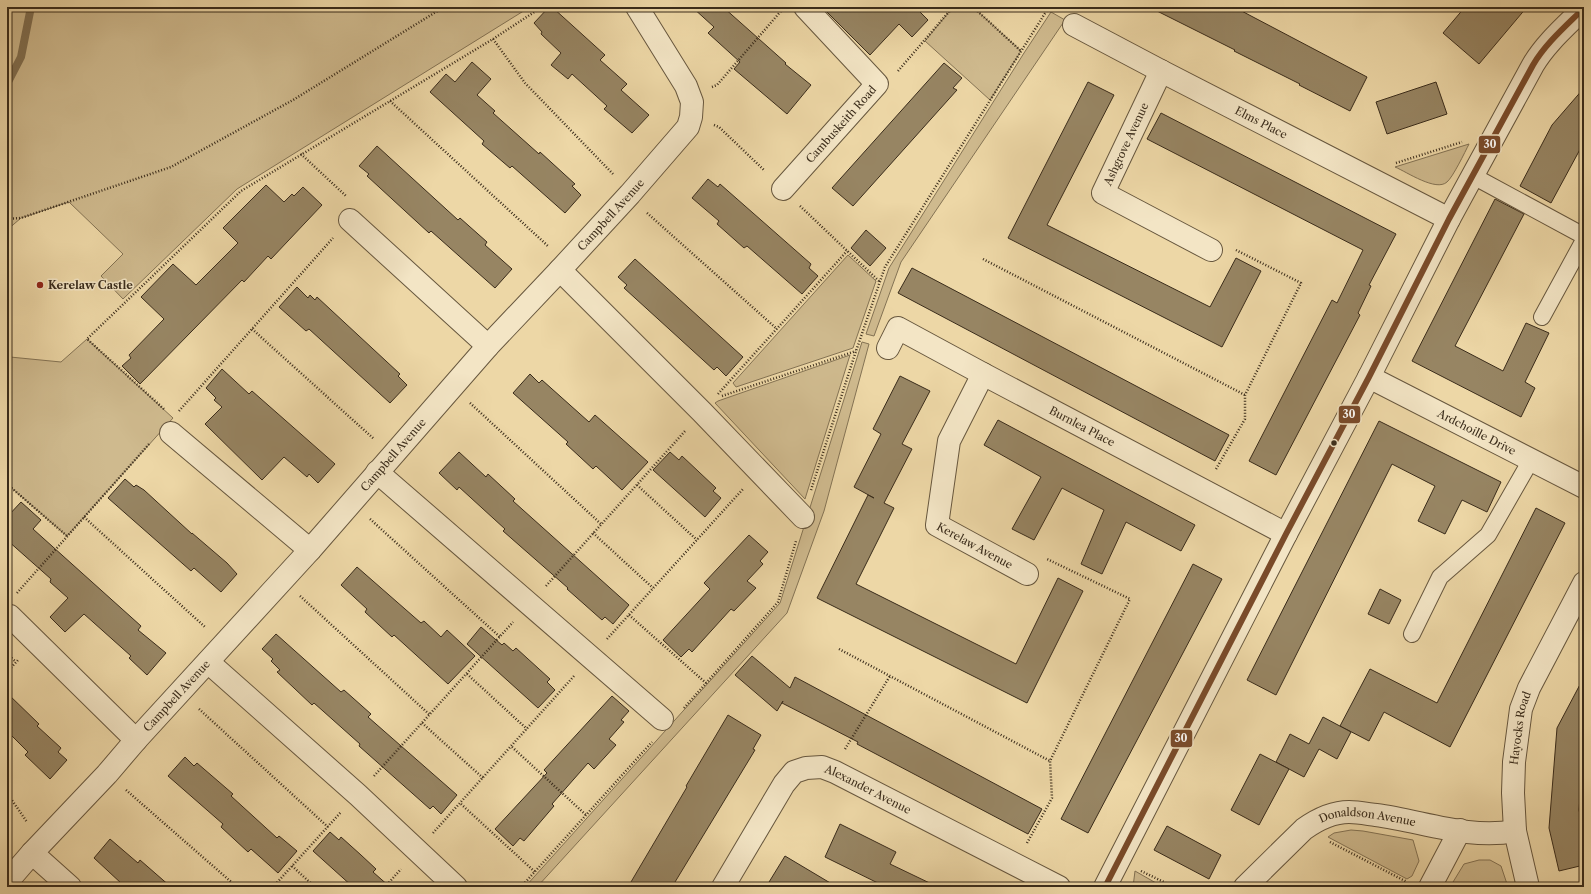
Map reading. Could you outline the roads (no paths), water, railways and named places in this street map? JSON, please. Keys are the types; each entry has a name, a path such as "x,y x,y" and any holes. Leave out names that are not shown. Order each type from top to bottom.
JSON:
{"street":[{"name":"Campbell Avenue","path":"7,882 283,580 352,503 452,386 630,194 688,127 691,117 692,102 686,86 637,7"},
{"name":"Cambuskeith Road","path":"783,189 877,84 805,7"},
{"path":"1105,887 1286,534 1369,377 1449,219 1540,54 1584,8"},
{"name":"Elms Place","path":"1074,25 1160,72 1449,219"},
{"name":"Ashgrove Avenue","path":"1160,72 1103,193 1211,250"},
{"path":"350,220 488,346"},
{"path":"563,267 803,516"},
{"name":"Burnlea Place","path":"888,348 898,328 1286,534"},
{"name":"Kerelaw Avenue","path":"983,374 949,441 937,525 1027,574"},
{"name":"Ardchoille Drive","path":"1369,377 1584,487"},
{"path":"167,425 310,550"},
{"path":"377,472 592,656 662,719"},
{"name":"Hayocks Road","path":"1528,887 1515,831 1513,793 1514,762 1521,709 1529,688 1584,582"},
{"path":"11,607 136,740"},
{"path":"208,662 358,795 456,887"},
{"name":"Alexander Avenue","path":"723,887 784,784 794,772 806,768 822,767 1059,887"},
{"name":"Donaldson Avenue","path":"1245,887 1304,829 1315,821 1327,816 1350,812 1386,816 1481,834 1498,834 1515,831"},
{"path":"1430,887 1460,830"},
{"path":"37,848 70,887"}],"lane":[{"path":"1473,176 1584,236"},
{"path":"1542,317 1584,240"},
{"path":"1412,634 1440,577 1488,535 1531,460"}],"waterway":[{"path":"7,84 21,57 31,7"}],"place":[{"name":"Kerelaw Castle","path":"40,285"}]}
